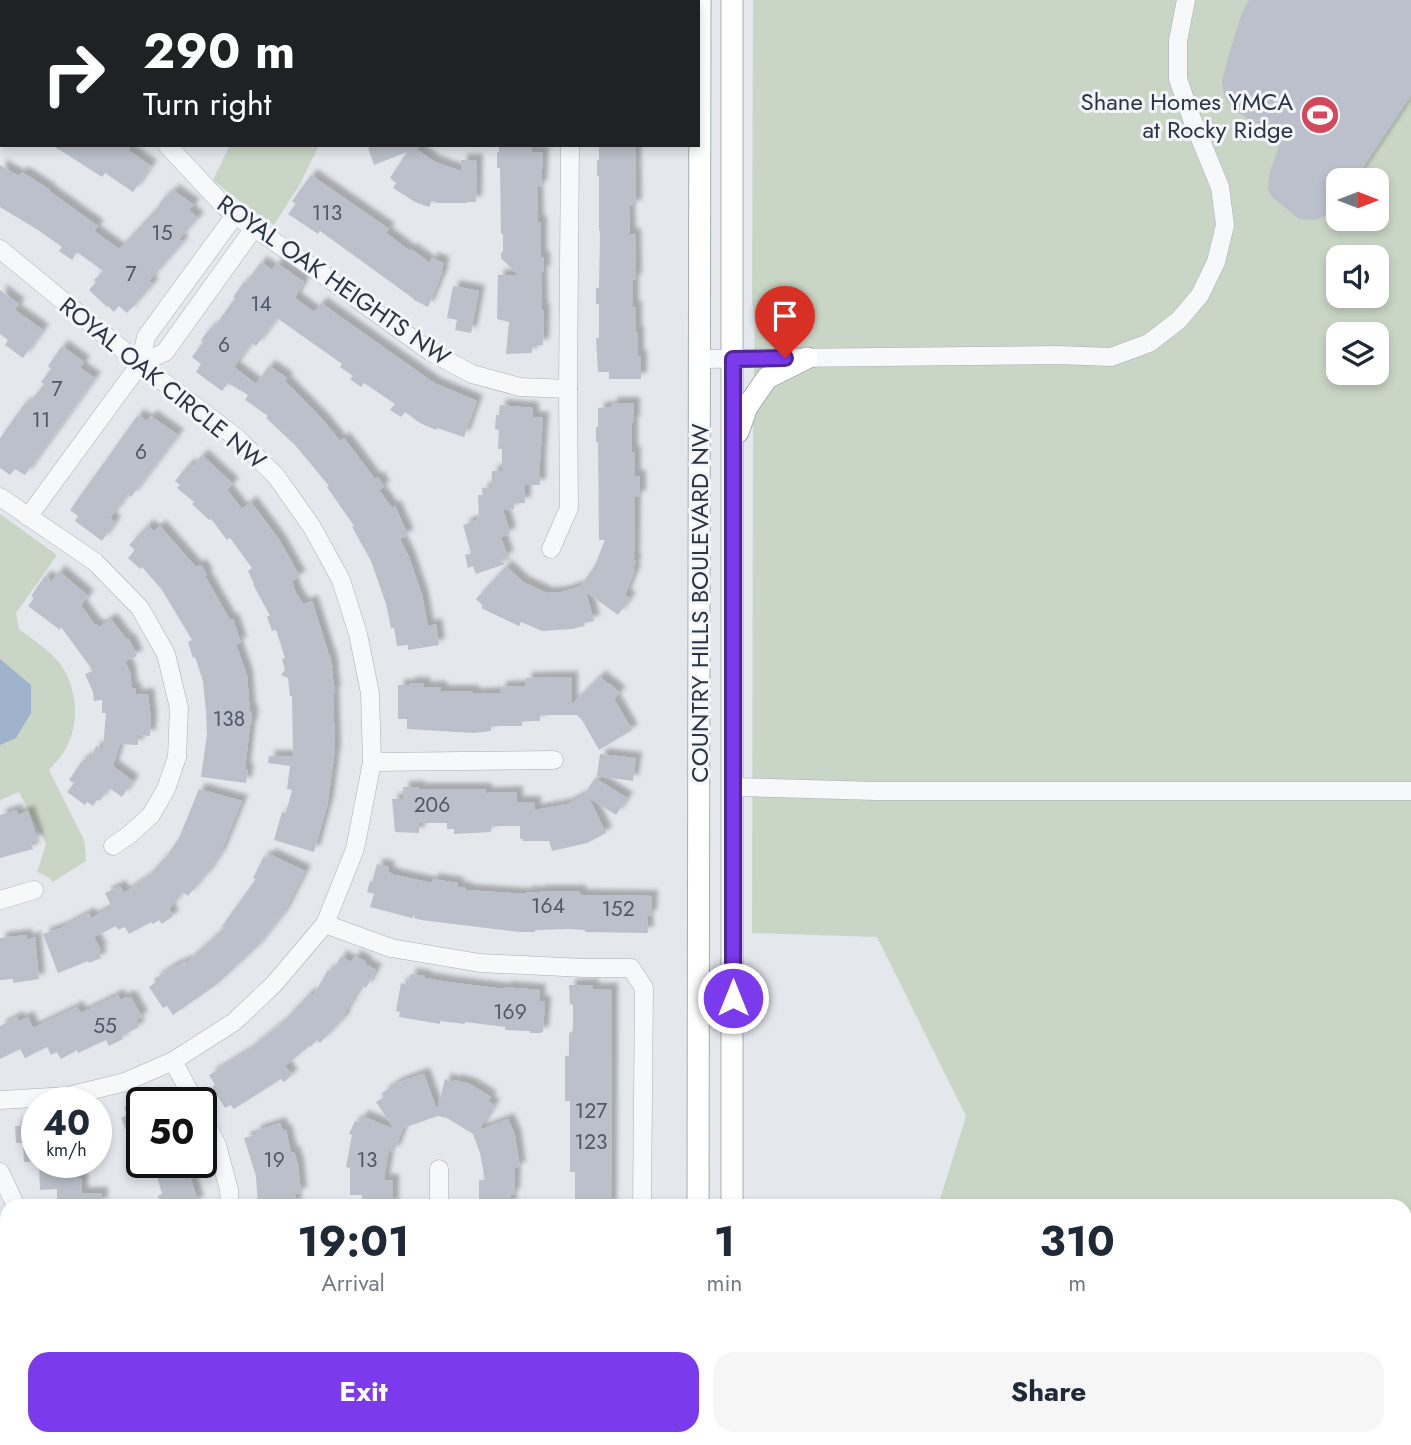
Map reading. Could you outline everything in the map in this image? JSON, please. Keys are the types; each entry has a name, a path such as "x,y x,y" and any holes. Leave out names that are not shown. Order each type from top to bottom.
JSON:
{"main road":[{"name":"COUNTRY HILLS BOULEVARD NW","path":"732,0 732,1199"},
{"name":"COUNTRY HILLS BOULEVARD NW","path":"698,1199 700,147"},
{"path":"733,448 747,407 767,379 807,358"}],"street":[{"path":"699,359 1058,355 1111,357 1149,343 1179,320 1200,295 1216,262 1225,225 1220,187 1178,79 1178,41 1186,0"},
{"name":"ROYAL OAK HEIGHTS NW","path":"169,147 235,215 431,352 472,374 520,387 568,389"},
{"path":"551,549 569,509 570,147"},
{"path":"28,517 140,365 146,337 235,215"},
{"path":"140,365 165,352 254,228"},
{"name":"ROYAL OAK CIRCLE NW","path":"0,249 140,365 237,438 276,476 312,527 341,580 358,634 370,693 372,762 355,849 325,924 274,984 234,1021 173,1060 125,1082 68,1096 0,1100"},
{"path":"0,497 95,562 140,608 166,654 179,708 177,757 166,789 151,815 113,846"},
{"path":"372,762 554,760"},
{"path":"733,787 877,791 1411,790"},
{"path":"0,900 34,890"},
{"path":"325,924 391,948 480,963 631,968 643,988 642,1199"},
{"path":"173,1060 187,1087"},
{"path":"217,1145 230,1199"},
{"path":"439,1169 439,1199"},
{"path":"0,1172 13,1199"}],"green space":[{"path":"753,0 1411,0 1411,1199 940,1199 966,1116 877,937 752,933"},
{"path":"229,147 318,147 300,184 274,225 213,180"},
{"path":"0,514 57,555 16,613 19,629 47,650 61,665 70,683 75,703 72,734 64,751 49,770 83,838 86,861 53,882 37,872 46,844 19,792 0,800"}],"water":[{"path":"0,659 31,685 31,713 16,738 0,745"}],"building":[{"name":"Shane Homes YMCA at Rocky Ridge","path":"1249,0 1411,0 1411,96 1363,168 1326,168 1326,216 1314,220 1299,219 1272,197 1268,189 1269,175 1280,143 1277,132 1251,121 1233,109 1224,96 1222,81 1242,13"},
{"path":"55,147 130,147 128,150 151,166 133,192 105,173 102,177"},
{"path":"420,147 416,149 435,162 461,171 461,160 477,160 476,202 432,201 429,207 415,202 393,188 396,183 390,178 407,152 374,165 368,148"},
{"path":"499,147 532,147 532,152 543,152 541,187 537,187 541,257 544,257 544,272 541,272 543,345 532,345 532,353 506,354 509,322 497,319 498,275 518,275 501,258 503,234 500,168 497,168"},
{"path":"599,147 635,147 636,206 629,206 630,234 635,234 636,280 633,280 633,307 636,307 641,379 609,379 609,372 598,372 596,338 599,338 599,304 596,304 596,288 599,288"},
{"path":"0,165 19,176 22,172 50,190 98,226 94,231 119,249 173,190 194,205 189,210 198,218 179,239 183,242 149,281 153,284 127,313 119,306 114,312 89,290 103,271 77,252 72,260 59,251 62,247 0,207"},
{"path":"311,175 389,229 386,233 410,251 411,249 430,263 432,258 444,263 428,307 414,300 320,231 318,234 288,214 296,204 292,201"},
{"path":"261,262 272,270 277,263 304,282 295,298 314,312 321,303 434,383 477,401 464,437 437,428 436,430 405,412 401,417 390,410 395,404 364,383 361,387 350,379 353,376 340,367 342,364 277,318 256,346 251,343 234,367 256,384 269,366 287,378 285,381 340,441 344,438 375,479 378,477 384,487 379,490 392,508 395,506 408,535 400,539 422,595 428,626 436,624 439,645 408,650 408,645 397,646 394,628 391,628 371,561 352,527 354,526 327,487 329,486 295,445 266,418 268,416 245,400 248,395 228,383 222,391 196,372 201,364 192,357 203,342 201,340 211,327 213,329 235,298 233,297"},
{"path":"453,286 479,291 471,333 455,330 457,320 447,318"},
{"path":"0,290 19,304 15,310 43,330 23,358 5,345 8,340 0,334"},
{"path":"62,346 84,362 80,368 95,378 25,475 15,469 10,475 0,468 0,438 25,403 28,405 44,384 41,382 51,369 48,366"},
{"path":"611,403 634,403 632,452 635,452 635,476 640,476 640,497 635,497 635,570 625,595 630,598 618,615 586,592 594,621 572,629 542,631 521,622 519,626 481,608 483,606 476,599 506,566 523,582 547,593 581,586 595,565 605,540 599,540 596,427 598,408 611,407"},
{"path":"500,405 533,408 533,417 543,418 540,485 525,485 525,503 514,503 514,509 503,510 510,532 501,537 508,557 500,560 505,564 476,574 473,566 468,568 465,555 471,553 463,525 479,519 478,495 483,495 482,488 491,488 492,471 502,471 502,449 498,449 499,430 495,429"},
{"path":"138,415 147,421 151,416 178,435 131,497 128,494 110,518 115,522 102,541 75,521 78,516 70,510"},
{"path":"202,455 233,484 227,490 242,509 251,502 280,541 300,577 292,581 296,593 303,604 312,601 330,655 335,693 335,749 328,802 314,852 274,840 282,812 286,813 292,790 287,789 290,766 268,763 269,756 293,756 292,696 288,678 281,675 285,670 282,659 285,658 276,630 272,631 267,616 270,616 248,571 252,568 230,538 227,540 211,519 177,488 180,485 175,481 189,464 192,467"},
{"path":"148,525 154,531 160,526 196,567 201,565 230,620 233,619 241,643 236,644 247,676 252,711 245,769 248,770 246,783 201,777 207,735 206,711 203,681 188,642 192,640 162,590 142,567 140,569 128,558 135,550 129,545"},
{"path":"59,571 88,596 81,605 95,625 99,627 111,619 127,640 129,639 137,656 125,661 130,672 132,689 135,688 136,695 148,694 150,736 138,735 138,745 120,744 113,766 133,781 122,797 109,788 93,806 87,802 85,805 67,792 74,783 69,780 82,761 92,756 96,746 103,749 106,713 102,713 102,700 94,701 85,674 93,671 61,627 60,630 28,606 34,598 31,596 45,576 52,581"},
{"path":"600,676 620,693 614,699 632,730 599,750 577,715 540,715 540,721 522,721 522,726 491,726 491,731 473,733 407,729 407,719 398,719 398,685 424,683 424,687 441,687 441,691 500,693 500,687 525,686 526,678 572,677 572,704"},
{"path":"600,754 636,758 633,781 597,776"},
{"path":"595,778 627,798 616,815 589,798 606,833 587,843 552,851 549,841 520,839 520,826 492,826 491,832 454,834 454,829 447,829 447,823 419,823 419,833 395,832 392,799 403,799 403,787 486,789 486,793 517,792 517,802 535,802 535,810 567,804 584,795"},
{"path":"199,789 242,801 221,852 205,877 188,896 183,892 169,909 173,916 162,924 159,920 153,924 151,922 129,934 125,927 118,930 116,926 94,937 101,950 98,952 101,958 58,973 43,934 89,913 91,918 112,907 105,893 120,886 124,893 148,877 179,838"},
{"path":"16,810 18,815 28,811 38,840 31,842 33,849 0,858 0,815"},
{"path":"269,854 305,871 283,914 257,947 216,985 173,1015 167,1006 163,1008 149,987 156,982 154,979 176,965 185,961 186,963 224,928 222,926 256,879 253,878 264,856 268,858"},
{"path":"377,864 389,867 388,872 395,875 432,883 432,879 458,883 457,887 466,890 526,894 540,891 580,891 582,895 652,896 651,916 647,916 648,933 585,932 569,929 520,932 421,920 414,918 415,914 412,918 370,907 374,894 367,892"},
{"path":"26,935 27,940 35,937 39,979 13,983 13,979 0,980 0,938"},
{"path":"341,956 351,962 355,956 376,970 366,988 361,985 343,1016 345,1017 320,1043 317,1040 285,1066 292,1075 284,1082 281,1079 234,1109 231,1105 225,1108 217,1095 217,1087 212,1087 215,1085 209,1075 251,1049 282,1023 310,993 313,996 328,970 332,972"},
{"path":"410,974 504,989 540,990 539,1001 545,1002 543,1032 505,1030 505,1027 465,1022 440,1021 440,1024 399,1017 400,1012 396,1011 401,983 408,985"},
{"path":"569,985 593,985 593,989 612,989 611,1199 575,1199 575,1172 570,1172 570,1101 565,1101 565,1056 569,1056 569,1033 573,1031 573,1005 570,1004"},
{"path":"118,995 121,1000 131,997 142,1017 136,1021 139,1027 122,1036 123,1039 109,1046 106,1040 61,1059 57,1052 51,1055 47,1047 25,1058 20,1049 0,1059 0,1026 17,1017 19,1021 28,1017 33,1028 77,1007 81,1013"},
{"path":"424,1074 437,1110 445,1079 470,1084 491,1097 488,1101 494,1105 479,1130 508,1119 515,1135 520,1168 515,1168 514,1195 511,1195 511,1199 479,1199 479,1180 485,1180 473,1134 447,1118 438,1116 403,1128 394,1152 389,1150 384,1180 393,1180 393,1199 362,1199 362,1195 350,1195 350,1168 346,1167 352,1135 349,1134 355,1121 359,1122 362,1116 394,1129 376,1102 384,1097 382,1093 397,1083"},
{"path":"126,1116 126,1130 121,1118"},
{"path":"280,1123 283,1131 286,1130 291,1152 294,1152 298,1164 301,1194 295,1194 295,1199 258,1199 256,1176 244,1138 255,1135 255,1131"},
{"path":"15,1126 21,1126 21,1143 16,1143"},
{"path":"40,1178 82,1178 82,1193 102,1193 102,1199 57,1199 57,1189 40,1190"},
{"path":"158,1178 191,1178 197,1199 159,1199 158,1196 162,1194"}],"place":[{"name":"Shane Homes YMCA at Rocky Ridge","path":"1320,115"}],"route":[{"path":"733,998 733,359 785,358"}]}
